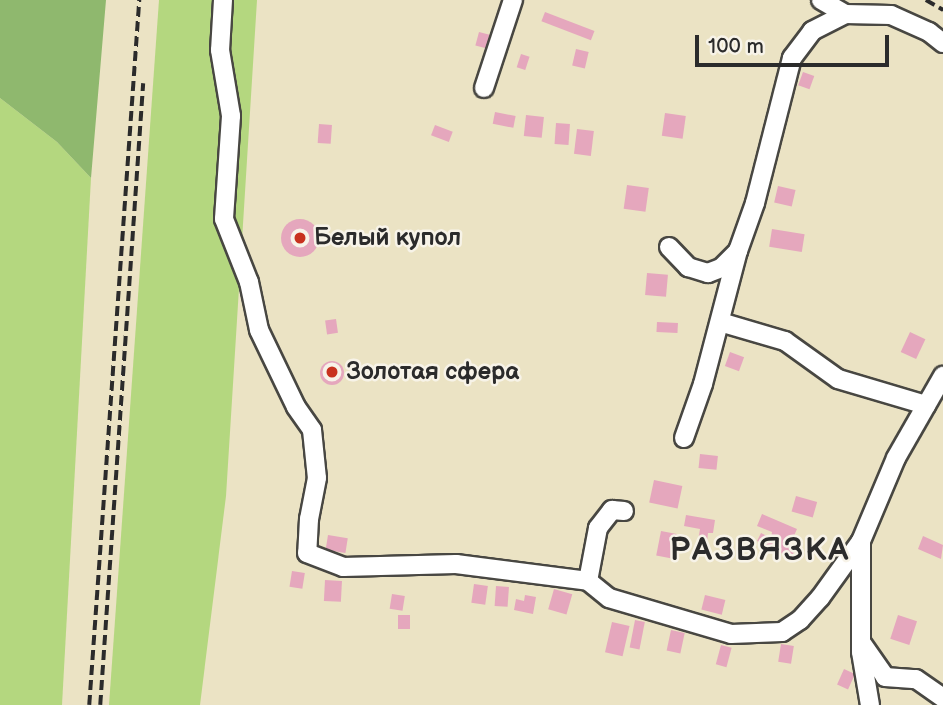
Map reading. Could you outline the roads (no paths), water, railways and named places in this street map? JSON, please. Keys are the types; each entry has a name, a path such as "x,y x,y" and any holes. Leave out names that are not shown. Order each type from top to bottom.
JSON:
{"street":[{"path":"223,0 220,50 230,116 224,219 248,282 259,330 296,407 313,430 317,478 309,519 307,554 343,567 456,564 588,581 609,598 731,634 782,632 800,620 820,598 862,541 896,458 943,376"},
{"path":"484,88 513,0"},
{"path":"821,0 845,14"},
{"path":"684,438 720,322 738,251 755,203 793,58 812,31 845,14 891,15 929,32 943,43"},
{"path":"669,247 688,267 708,274 721,268 738,251"},
{"path":"720,322 785,341 838,379 926,405"},
{"path":"588,581 598,528 612,510 624,511"},
{"path":"862,541 861,642 870,705"},
{"path":"861,642 886,677 916,679 943,698"}],"railway":[{"path":"89,705 139,0"},
{"path":"926,0 943,10"},
{"path":"100,705 143,83"}],"place":[{"name":"Белый купол","path":"300,238"},
{"name":"Золотая сфера","path":"332,372"}],"district":[{"name":"РАЗВЯЗКА","path":"760,551"}]}
